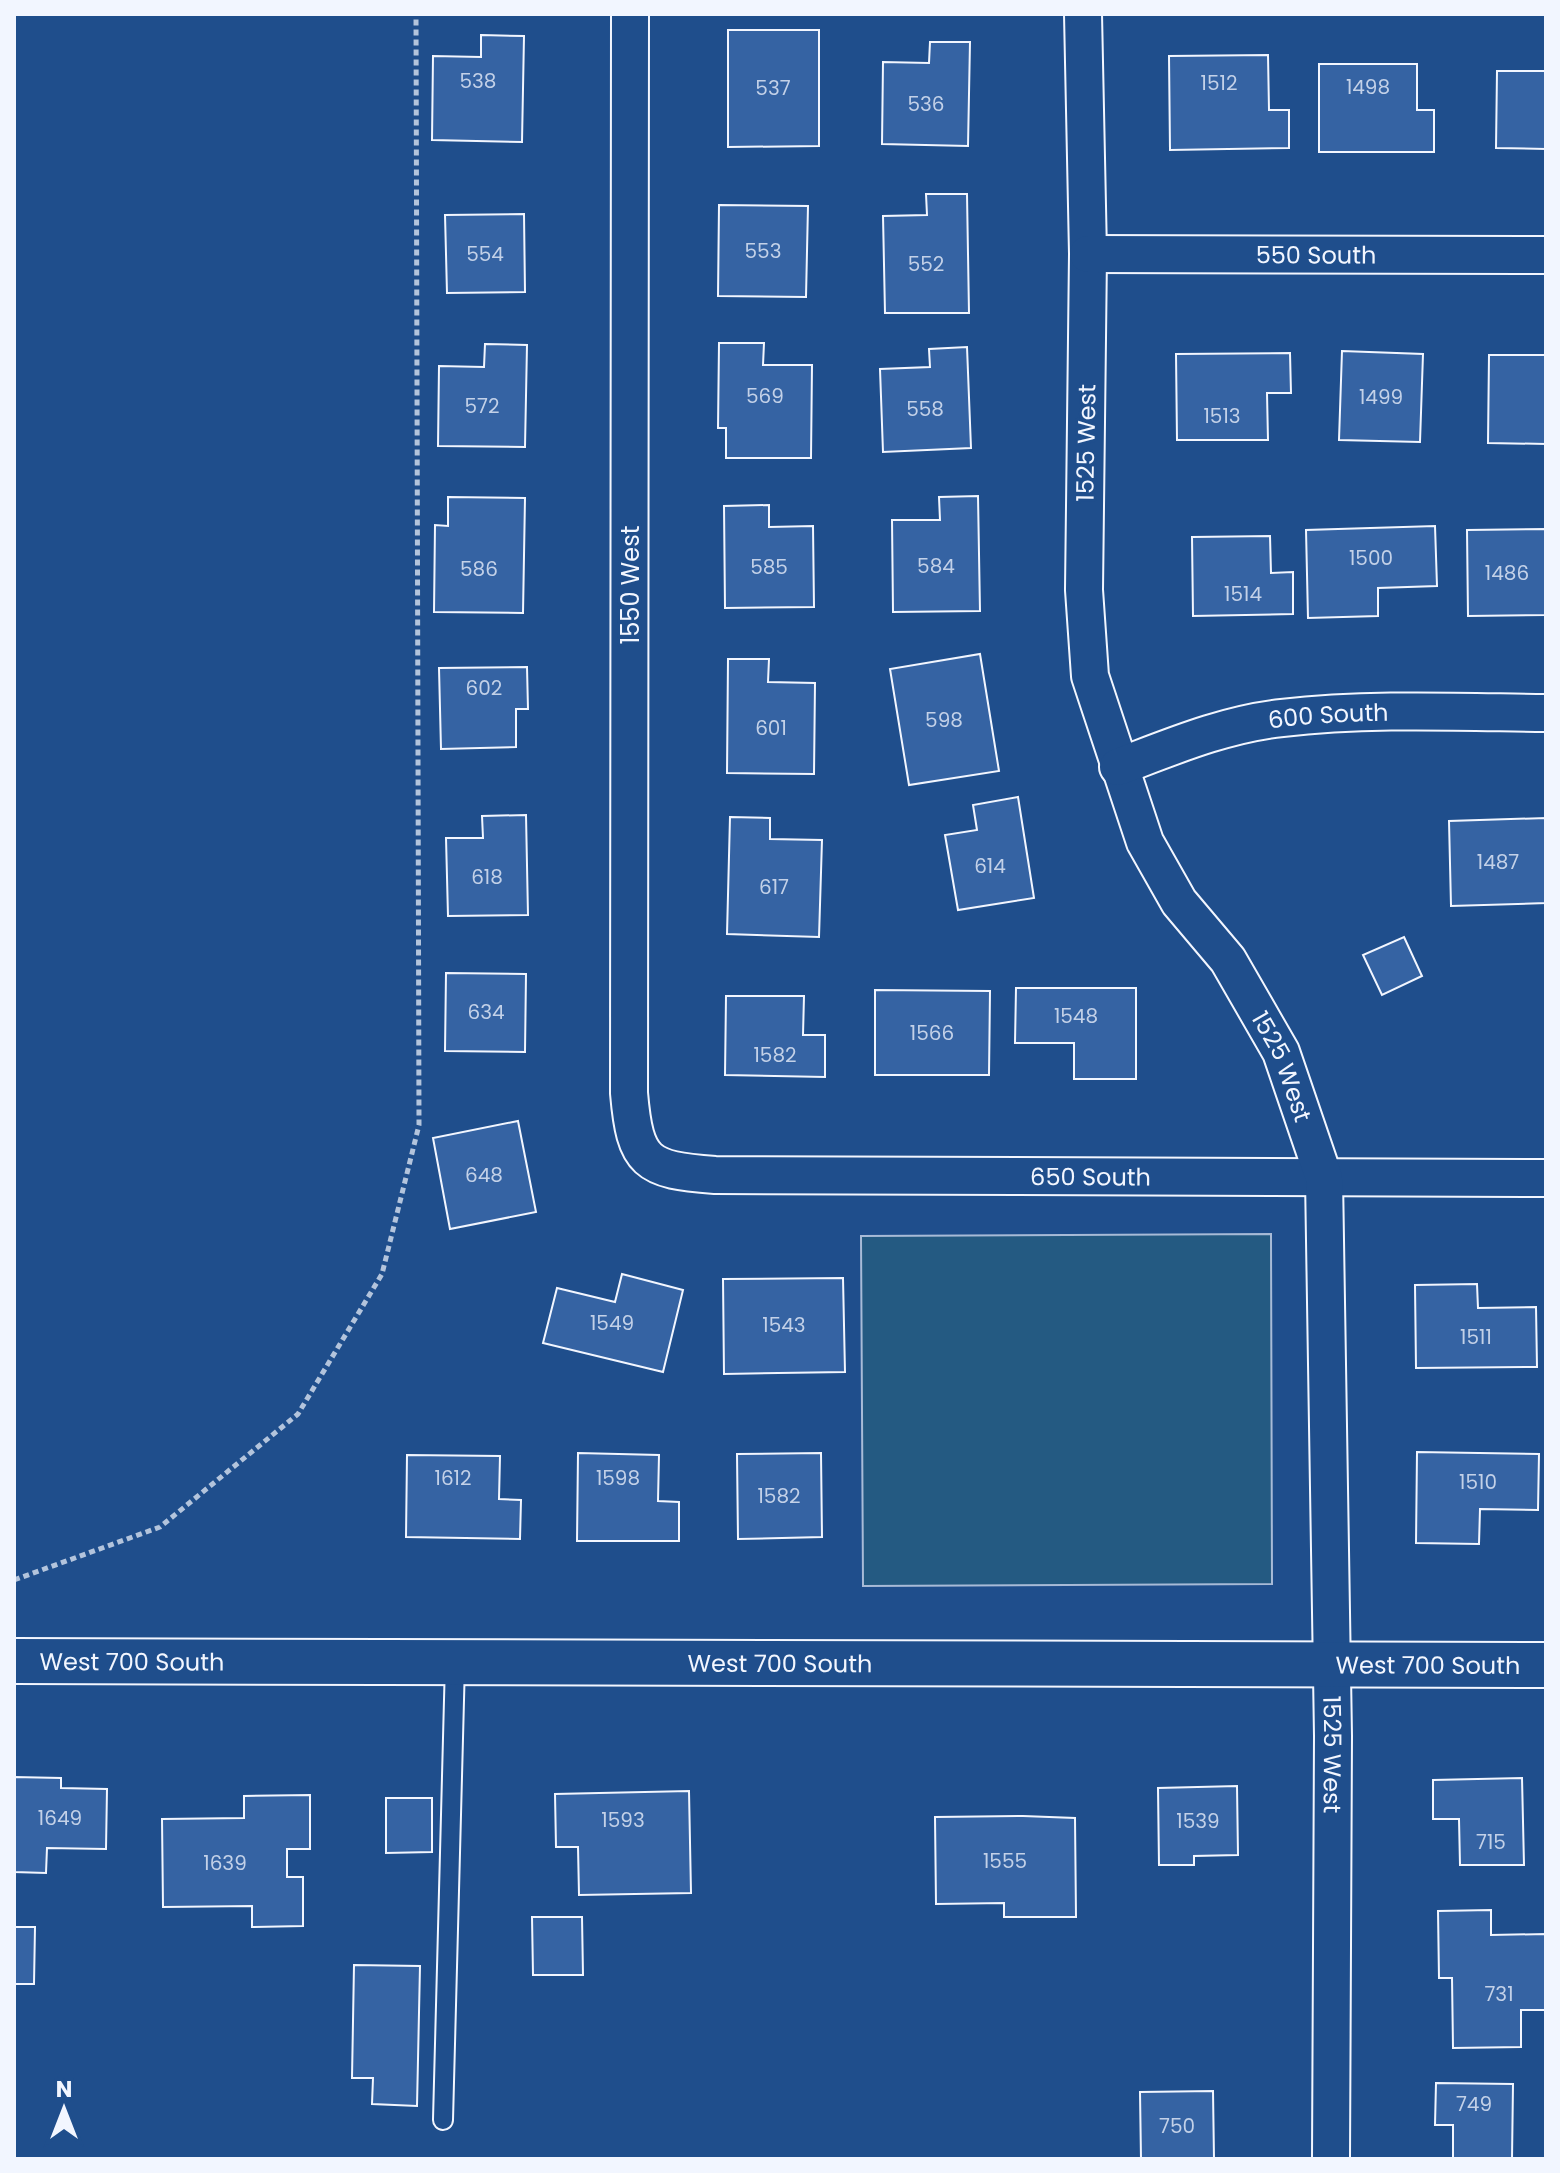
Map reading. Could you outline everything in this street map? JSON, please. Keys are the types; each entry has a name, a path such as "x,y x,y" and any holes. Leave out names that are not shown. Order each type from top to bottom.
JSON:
{"street":[{"name":"1550 West","path":"630,14 629,1093 632,1125 641,1153"},
{"name":"1525 West","path":"1083,14 1088,254 1085,605 1090,676 1145,842 1179,902 1228,960 1281,1052 1324,1178 1331,1664 1331,2159"},
{"name":"550 South","path":"1088,254 1546,255"},
{"name":"600 South","path":"1118,767 1201,735 1281,718 1408,712 1546,713"},
{"name":"650 South","path":"641,1153 670,1172 715,1175 1546,1178"},
{"name":"West 700 South","path":"14,1661 1546,1665"}],"lane":[{"path":"443,2120 455,1662"}],"path":[{"path":"14,1580 160,1527 298,1414 382,1274 419,1125 416,14"}],"shaded area":[{"path":"1271,1234 1272,1584 863,1586 861,1236"}],"building":[{"path":"728,30 819,30 819,146 728,147"},
{"path":"481,35 524,36 522,142 432,140 433,56 481,57"},
{"path":"930,42 970,42 968,146 882,144 883,62 929,63"},
{"path":"1268,55 1269,110 1289,110 1289,148 1170,150 1169,56"},
{"path":"1319,64 1417,64 1417,110 1434,110 1434,152 1319,152"},
{"path":"1497,71 1546,71 1546,149 1496,148"},
{"path":"926,194 967,194 969,313 885,313 883,216 927,215"},
{"path":"719,205 808,206 806,297 718,296"},
{"path":"524,214 525,292 447,293 445,215"},
{"path":"719,343 764,343 763,365 812,365 811,458 726,458 726,428 718,428"},
{"path":"485,344 527,345 525,447 438,446 439,366 484,367"},
{"path":"967,347 971,448 883,452 880,369 930,367 929,349"},
{"path":"1342,351 1423,354 1420,442 1339,440"},
{"path":"1290,353 1291,393 1267,393 1268,440 1177,440 1176,354"},
{"path":"1489,355 1546,355 1546,444 1488,443"},
{"path":"978,496 980,611 893,612 892,520 940,520 939,497"},
{"path":"448,497 525,498 523,613 434,612 435,525 448,526"},
{"path":"769,505 769,527 813,526 814,607 725,608 724,506"},
{"path":"1435,526 1437,586 1378,588 1378,616 1308,618 1306,530"},
{"path":"1546,529 1546,615 1468,616 1467,530"},
{"path":"1270,536 1271,573 1293,572 1293,614 1193,616 1192,537"},
{"path":"980,654 999,771 909,785 890,669"},
{"path":"728,659 769,659 768,682 815,683 814,774 727,773"},
{"path":"527,667 528,709 516,709 516,747 441,749 439,668"},
{"path":"1018,797 1034,898 958,910 945,835 977,830 973,805"},
{"path":"526,815 528,915 448,916 446,838 483,838 482,816"},
{"path":"730,817 770,818 770,839 822,840 819,937 727,934"},
{"path":"1546,818 1546,903 1451,906 1449,821"},
{"path":"1404,937 1422,976 1382,995 1363,955"},
{"path":"446,973 526,974 525,1052 445,1051"},
{"path":"1016,988 1136,988 1136,1079 1074,1079 1074,1043 1015,1043"},
{"path":"875,990 990,991 989,1075 875,1075"},
{"path":"726,996 804,996 803,1035 825,1035 825,1077 725,1075"},
{"path":"518,1121 536,1212 450,1229 433,1138"},
{"path":"622,1274 683,1290 663,1372 543,1343 557,1288 615,1302"},
{"path":"843,1278 845,1372 724,1374 723,1279"},
{"path":"1477,1284 1478,1308 1536,1307 1537,1367 1416,1368 1415,1285"},
{"path":"1417,1452 1539,1454 1538,1510 1480,1509 1479,1544 1416,1543"},
{"path":"578,1453 659,1455 658,1501 679,1502 679,1541 577,1541"},
{"path":"821,1453 822,1537 738,1539 737,1454"},
{"path":"407,1455 500,1456 499,1499 521,1500 520,1539 406,1537"},
{"path":"14,1777 61,1778 61,1788 107,1789 106,1849 47,1848 46,1873 14,1872"},
{"path":"1522,1778 1524,1865 1460,1865 1459,1819 1433,1819 1433,1780"},
{"path":"1237,1786 1238,1855 1194,1856 1194,1865 1159,1865 1158,1788"},
{"path":"689,1791 691,1893 579,1895 578,1847 556,1847 555,1794"},
{"path":"310,1795 310,1849 287,1849 287,1877 303,1877 303,1926 252,1927 252,1906 163,1907 162,1819 244,1818 244,1796"},
{"path":"386,1798 432,1798 432,1852 386,1853"},
{"path":"935,1817 1075,1818 1076,1917 1004,1917 1004,1903 936,1904"},
{"path":"1491,1910 1491,1935 1546,1934 1546,2010 1521,2010 1521,2047 1453,2048 1452,1978 1439,1978 1438,1911"},
{"path":"532,1917 582,1917 583,1975 533,1975"},
{"path":"14,1927 35,1927 34,1984 14,1984"},
{"path":"354,1965 420,1966 417,2106 372,2104 373,2078 352,2078"},
{"path":"1436,2083 1513,2084 1512,2159 1453,2159 1453,2125 1435,2125"},
{"path":"1213,2091 1214,2159 1141,2159 1140,2092"}]}
